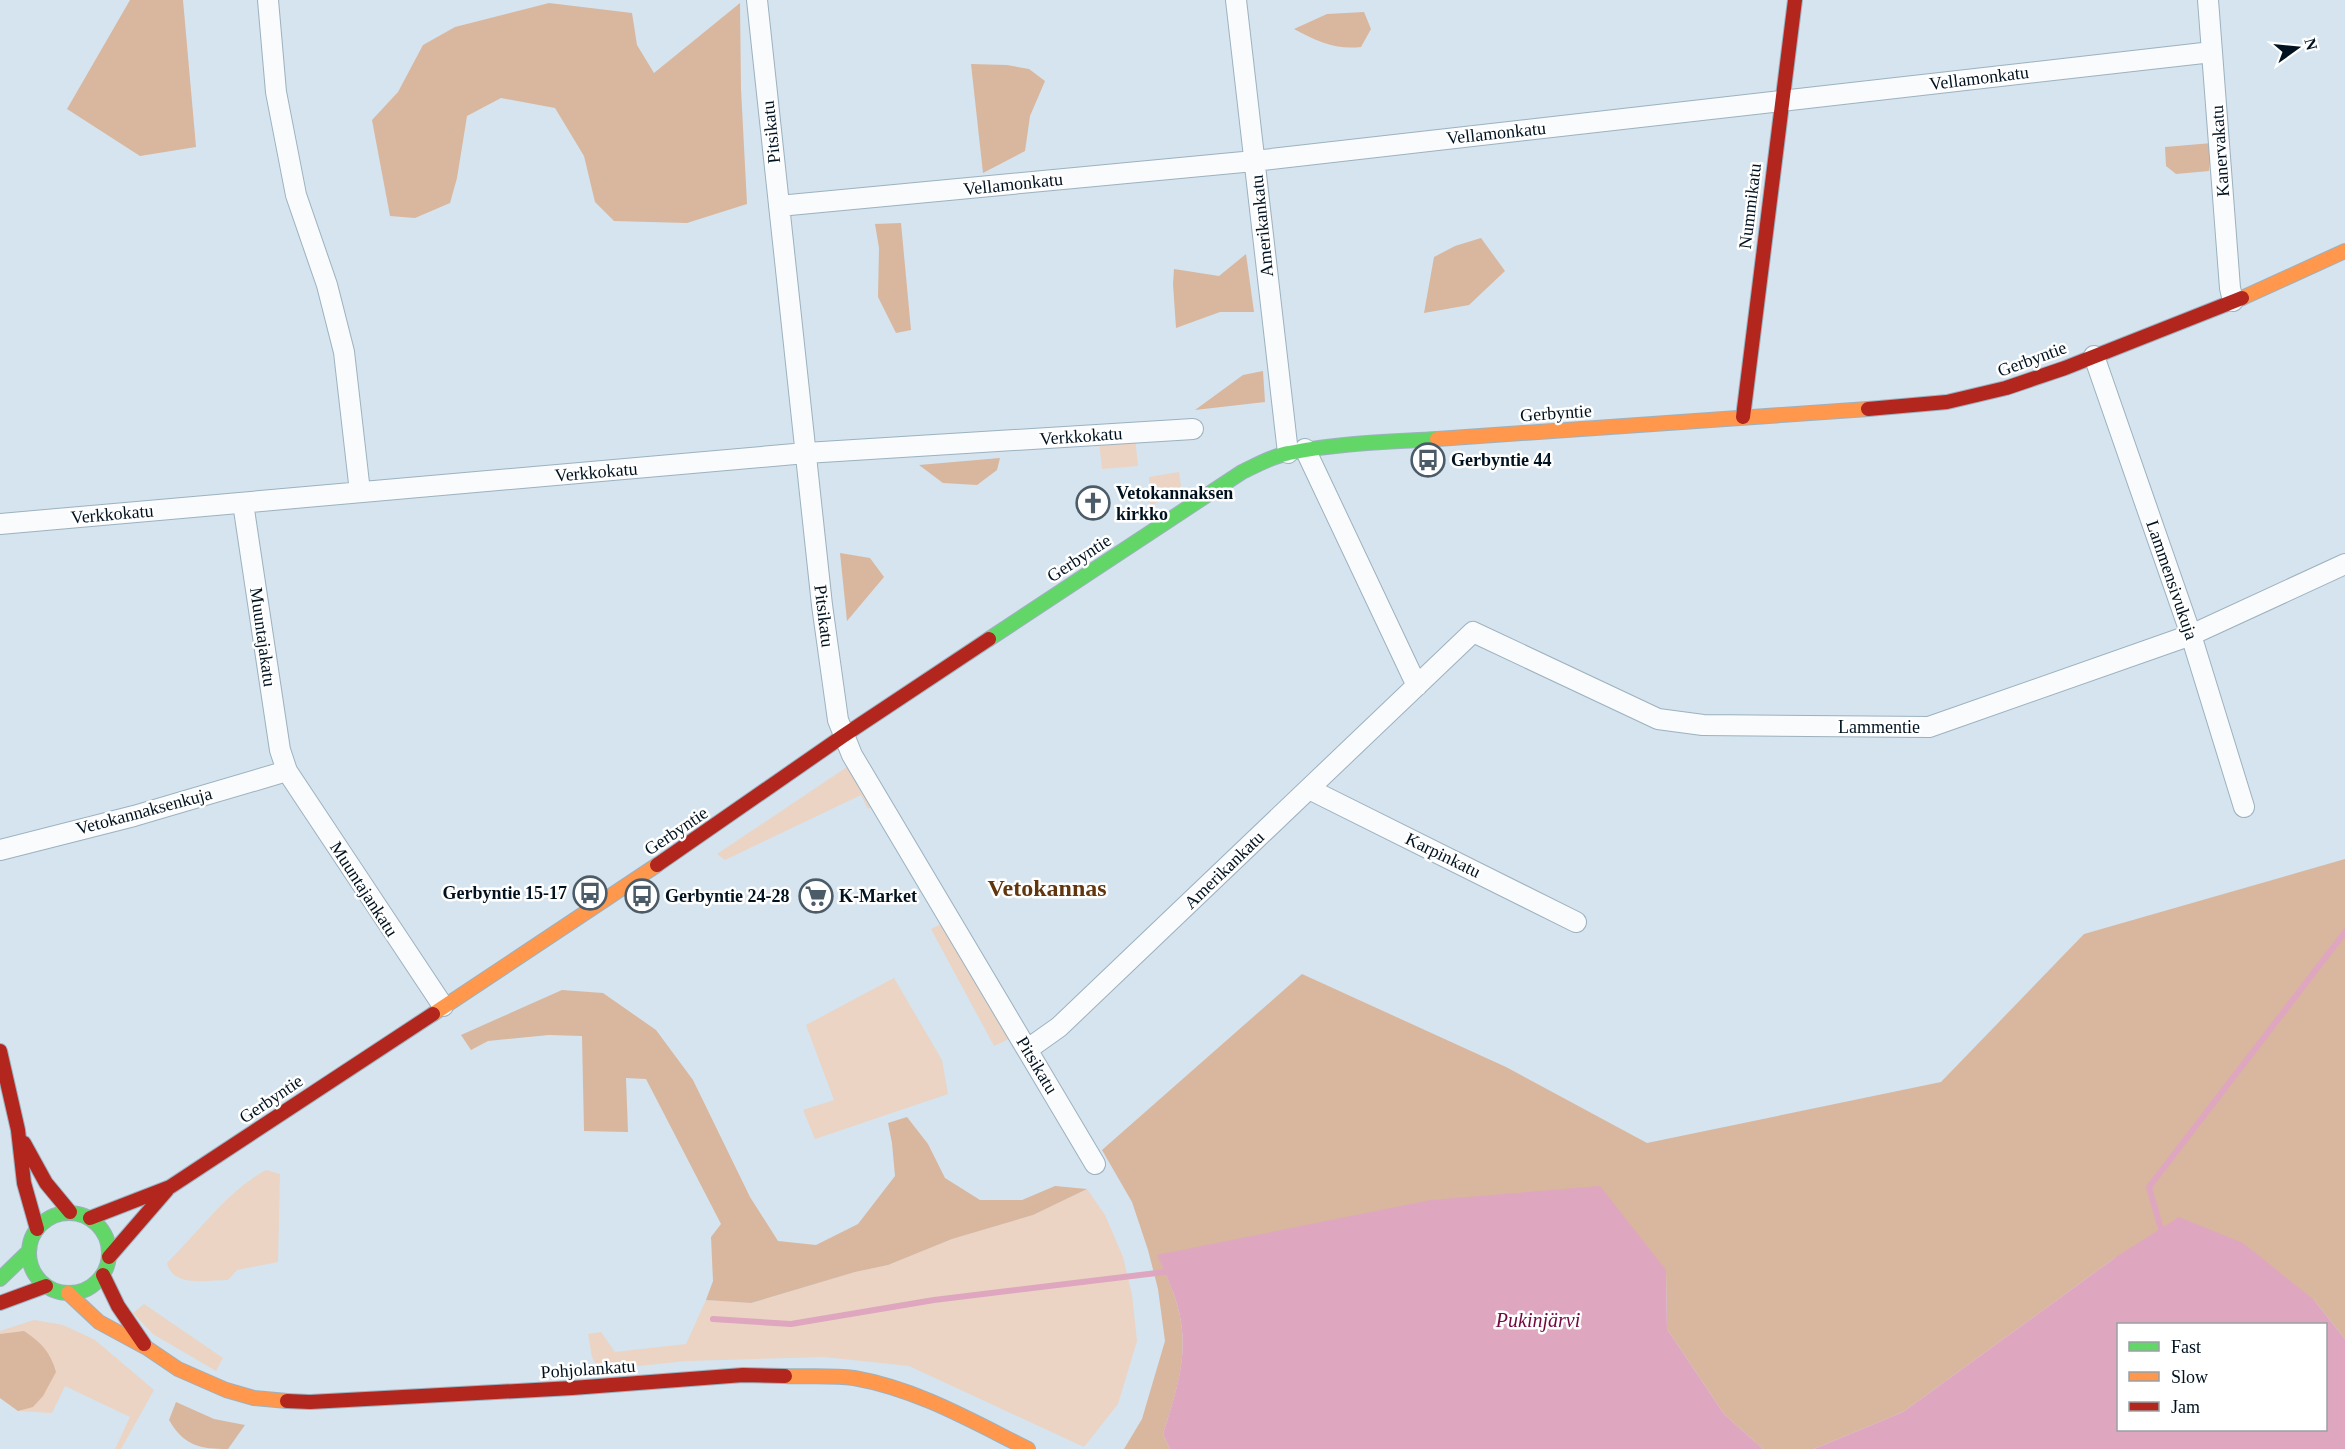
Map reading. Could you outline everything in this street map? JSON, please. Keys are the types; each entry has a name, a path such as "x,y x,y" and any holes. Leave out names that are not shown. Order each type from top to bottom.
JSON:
{"main road":[{"name":"Nummikatu","path":"1743,417 1795,0"},
{"name":"Gerbyntie","path":"90,1218 170,1187 639,879 843,736 1242,472 1269,459 1297,451 1916,406 1972,398 2094,356 2287,280 2345,251"},
{"path":"0,1051 18,1131 24,1183 36,1229"},
{"path":"18,1131 46,1183 70,1212"},
{"name":"Gerbyntie","path":"110,1257 170,1187"},
{"path":"70,1212 90,1218 101,1228 108,1242 110,1257 103,1275 94,1285 81,1292 68,1293 46,1286 30,1265 29,1251 36,1229 57,1214 70,1212"},
{"path":"0,1279 29,1251"},
{"name":"Pohjolankatu","path":"103,1275 118,1306 147,1348"},
{"path":"0,1303 46,1286"},
{"name":"Pohjolankatu","path":"68,1293 99,1322 147,1348 178,1369 226,1390 278,1401 310,1402 572,1388 743,1375 853,1378 902,1390 944,1407 1028,1449"}],"street":[{"path":"268,0 276,92 296,195 327,285 344,352 360,492"},
{"name":"Pitsikatu","path":"757,0 823,616 838,720 852,755 1095,1164"},
{"name":"Amerikankatu","path":"1236,0 1254,160 1297,451 1329,501 1417,686"},
{"name":"Kanervakatu","path":"2208,0 2230,288 2233,301"},
{"name":"Vellamonkatu","path":"779,207 1254,160 2212,52"},
{"name":"Lammensivukuja","path":"2094,356 2191,635 2244,807"},
{"name":"Verkkokatu","path":"0,524 806,453 1193,429"},
{"name":"Muuntajakatu","path":"243,502 279,750 287,771"},
{"name":"Lammentie","path":"1473,632 1658,719 1703,725 1929,727 2191,635 2345,564"},
{"name":"Amerikankatu","path":"1028,1049 1059,1027 1473,632"},
{"name":"Vetokannaksenkuja","path":"0,850 134,816 287,771"},
{"name":"Muuntajankatu","path":"287,771 443,1006"},
{"name":"Karpinkatu","path":"1309,789 1576,921"}],"shaded area":[{"path":"130,0 183,0 196,147 140,156 67,109"},
{"path":"549,3 632,13 637,45 654,73 740,3 741,89 747,204 687,223 614,221 595,202 584,156 555,108 501,98 467,116 457,178 450,203 415,218 390,216 372,120 398,92 423,45 455,27"},
{"path":"1364,12 1371,29 1361,47 1326,44 1294,29 1327,14"},
{"path":"971,64 1007,65 1029,69 1045,81 1030,116 1025,151 983,173"},
{"path":"2212,143 2209,171 2176,174 2166,166 2165,147"},
{"path":"901,223 911,330 896,333 878,297 879,248 875,224"},
{"path":"1481,238 1505,271 1469,305 1424,313 1434,257 1455,246"},
{"path":"1246,254 1254,312 1220,312 1176,328 1174,269 1219,276"},
{"path":"1263,371 1265,402 1195,410 1243,375"},
{"path":"1135,437 1138,466 1102,469 1099,441"},
{"path":"1000,458 997,470 977,485 943,483 919,465"},
{"path":"1179,472 1181,487 1150,507 1149,477"},
{"path":"840,553 870,558 884,577 847,621"},
{"path":"847,767 856,773 875,805 868,809 861,795 725,860 717,854"},
{"path":"2345,859 2345,1339 2314,1300 2116,1257 1903,1412 1814,1449 1763,1449 1724,1414 1667,1329 1666,1270 1158,1256 1176,1301 1181,1320 1183,1343 1180,1370 1163,1434 1170,1449 1124,1449 1142,1419 1165,1341 1158,1289 1148,1250 1132,1202 1102,1150 1302,974 1506,1067 1647,1143 1941,1082 2084,934"},
{"path":"943,923 1009,1039 994,1046 931,929"},
{"path":"894,978 942,1060 948,1094 815,1139 803,1110 834,1100 806,1025"},
{"path":"562,990 603,993 656,1030 693,1080 750,1197 778,1241 816,1245 858,1224 895,1176 888,1123 907,1117 928,1144 945,1178 980,1200 1022,1200 1055,1186 1087,1189 1033,1215 952,1239 888,1265 855,1272 751,1303 706,1300 713,1281 711,1237 721,1224 646,1079 626,1078 628,1132 584,1131 582,1036 549,1035 488,1041 471,1050 461,1035"},
{"path":"266,1170 280,1174 278,1262 237,1270 228,1280 192,1281 176,1276 170,1271 167,1263 238,1189"},
{"path":"1087,1189 1105,1215 1123,1257 1132,1295 1137,1341 1118,1404 1084,1447 909,1366 824,1357 687,1361 599,1370 592,1357 588,1334 601,1332 615,1352 686,1344 706,1300 752,1303 855,1272 888,1265 952,1239 1033,1215"},
{"path":"144,1304 223,1358 216,1371 153,1334 133,1313"},
{"path":"34,1320 63,1325 95,1340 154,1390 121,1449 115,1449 130,1417 65,1386 52,1413 18,1411 0,1398 0,1331"},
{"path":"24,1331 44,1349 56,1372 43,1396 33,1407 18,1411 0,1398 0,1334"},
{"path":"176,1402 214,1419 245,1425 228,1449 201,1447 181,1436 169,1420"}],"water":[{"name":"Pukinjärvi","path":"1600,1186 1666,1270 1667,1329 1724,1414 1763,1449 1170,1449 1163,1434 1180,1370 1183,1343 1181,1320 1176,1301 1157,1255 1431,1200"},
{"path":"2179,1217 2243,1243 2314,1300 2345,1339 2345,1449 1814,1449 1903,1412 2116,1257"}],"waterway":[{"path":"2161,1229 2149,1187 2345,932"},
{"path":"713,1319 791,1324 934,1300 1165,1272"}],"traffic: fast":[{"path":"989,639 1242,472 1265,461 1283,454 1326,447 1437,439"},
{"path":"69,1213 84,1216 97,1225 106,1238 109,1253 106,1268 97,1281 84,1290 69,1293 54,1290 41,1281 32,1268 29,1253 32,1238 41,1225 54,1216 69,1213"},
{"path":"0,1279 29,1251"}],"traffic: slow":[{"path":"2242,298 2345,251"},
{"path":"1437,439 1868,409"},
{"path":"433,1014 657,865"},
{"path":"68,1293 99,1322 147,1348 178,1369 226,1390 254,1398 287,1401"},
{"path":"785,1376 829,1376 877,1383 944,1407 1028,1449"}],"traffic: jam":[{"path":"1743,417 1795,0"},
{"path":"1868,409 1947,402 2006,388 2065,368 2242,298"},
{"path":"657,865 843,736 989,639"},
{"path":"90,1218 170,1187 433,1014"},
{"path":"0,1051 18,1130 24,1183 37,1229"},
{"path":"24,1143 46,1183 70,1212"},
{"path":"109,1257 167,1190"},
{"path":"103,1275 118,1306 144,1344"},
{"path":"0,1303 46,1286"},
{"path":"287,1401 310,1402 572,1388 743,1375 785,1376"}],"place":[{"name":"Gerbyntie 44","path":"1428,460"},
{"name":"Vetokannaksen kirkko","path":"1093,503"},
{"name":"Gerbyntie 15-17","path":"590,893"},
{"name":"Gerbyntie 24-28","path":"642,896"},
{"name":"K-Market","path":"816,896"}],"district":[{"name":"Vetokannas","path":"1047,888"}]}
